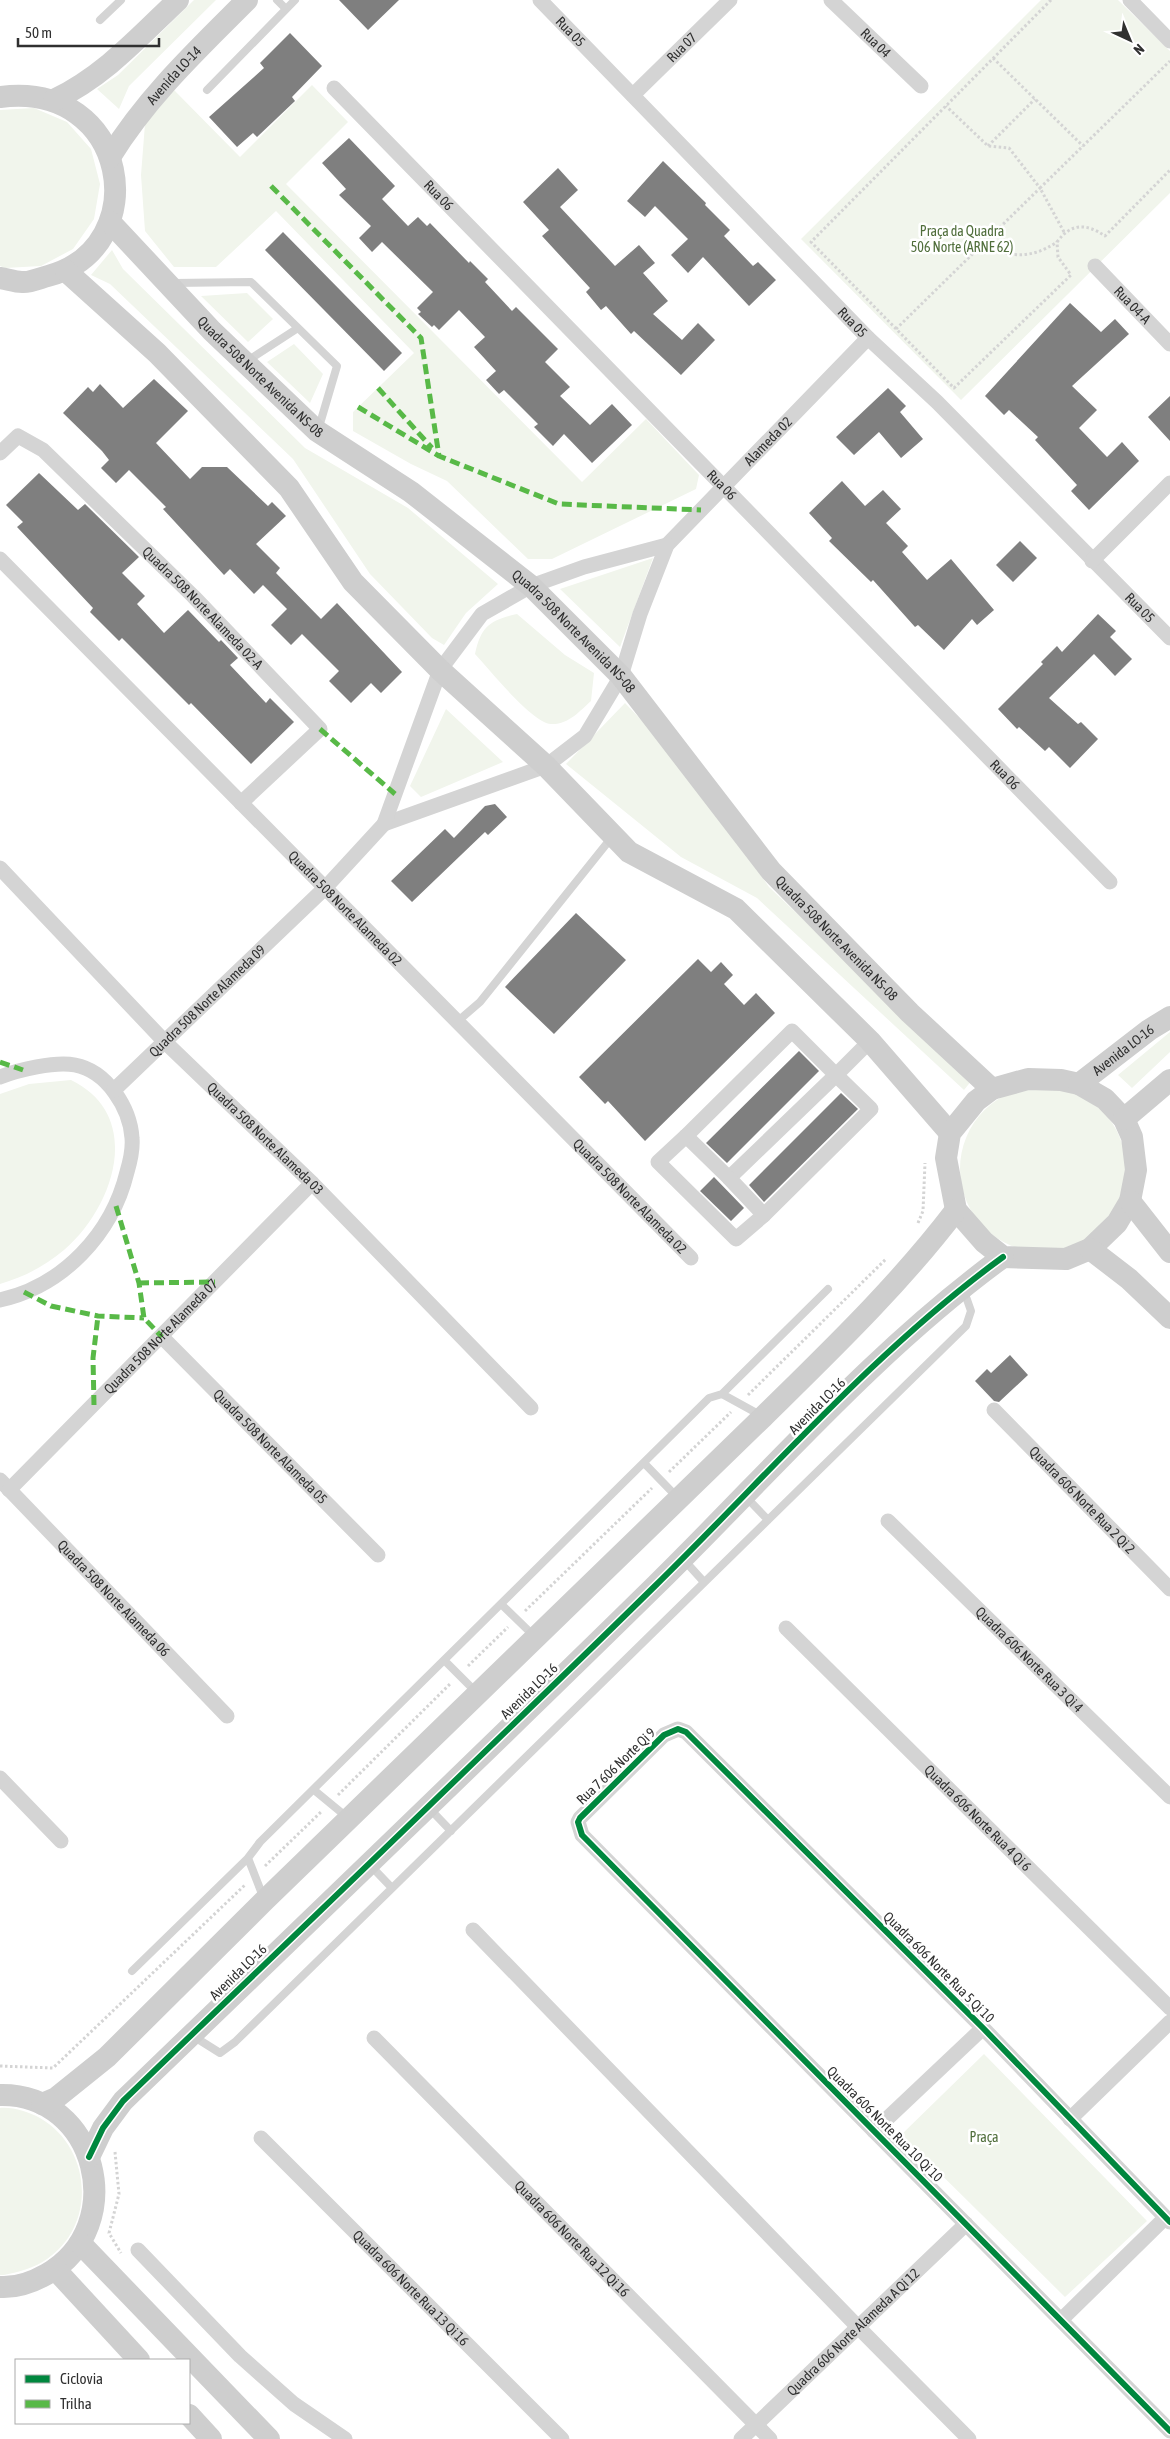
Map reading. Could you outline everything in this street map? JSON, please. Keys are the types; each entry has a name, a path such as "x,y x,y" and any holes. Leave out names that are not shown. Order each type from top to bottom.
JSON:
{"street":[{"path":"54,100 76,89 107,68 178,0"},
{"name":"Avenida LO-14","path":"110,157 130,125 150,99 247,0"},
{"name":"Rua 05","path":"540,0 868,338 937,402 1170,638"},
{"name":"Rua 07","path":"633,95 730,0"},
{"name":"Rua 04","path":"831,0 921,86"},
{"path":"1130,0 1170,41"},
{"name":"Rua 06","path":"334,88 1110,882"},
{"path":"0,97 28,94 54,100 78,113 98,132 110,157 116,189 110,222 92,251 66,271 24,283 0,278"},
{"name":"Quadra 508 Norte Avenida NS-08","path":"110,222 245,362 317,431 411,492 531,586 621,676 771,871 910,1013 992,1088"},
{"name":"Rua 04-A","path":"1095,266 1170,344"},
{"path":"66,271 157,353 289,488 353,582 440,670 546,766 629,852 736,909 870,1041 950,1133"},
{"name":"Alameda 02","path":"667,545 868,338"},
{"name":"Quadra 508 Norte Alameda 02-A","path":"0,453 18,436 43,450 193,596 320,728 241,803"},
{"path":"1092,561 1170,483"},
{"path":"384,824 440,670 482,614 531,586 584,567 667,545"},
{"path":"384,824 546,766 585,736 621,676 640,614 667,545"},
{"name":"Quadra 508 Norte Alameda 02","path":"0,559 691,1258"},
{"name":"Quadra 508 Norte Alameda 09","path":"114,1090 326,887 384,824"},
{"name":"Quadra 508 Norte Alameda 03","path":"3,878 165,1042 312,1183 531,1408"},
{"name":"Avenida LO-16","path":"1079,1084 1149,1030 1170,1018"},
{"path":"792,1031 871,1109 764,1215 736,1239 658,1162 686,1136 792,1031"},
{"path":"729,1178 870,1041"},
{"path":"0,1077 49,1066 75,1065 90,1072 114,1090 129,1121 132,1139 126,1178 116,1206 105,1226 75,1260 42,1284 0,1300"},
{"path":"1028,1079 1062,1080 1079,1084 1105,1099 1124,1118 1132,1137 1136,1170 1130,1201 1117,1224 1090,1249 1066,1259 1003,1257 984,1242 956,1210 946,1158 950,1133 976,1101 992,1088 1028,1079"},
{"path":"1124,1118 1170,1080"},
{"path":"686,1136 764,1215"},
{"name":"Quadra 508 Norte Alameda 07","path":"4,1485 162,1337 312,1183"},
{"path":"1130,1201 1170,1252"},
{"path":"42,2104 56,2098 107,2057 264,1901 845,1337 927,1248 956,1210"},
{"path":"1090,1249 1129,1279 1170,1318"},
{"name":"Avenida LO-16","path":"89,2157 103,2128 123,2101 682,1559 911,1332 963,1287 1003,1257"},
{"name":"Quadra 508 Norte Alameda 05","path":"162,1337 378,1555"},
{"name":"Quadra 606 Norte Rua 2 Qi 2","path":"994,1410 1170,1589"},
{"name":"Quadra 508 Norte Alameda 06","path":"4,1485 228,1716"},
{"name":"Quadra 606 Norte Rua 3 Qi 4","path":"888,1522 1170,1797"},
{"name":"Quadra 606 Norte Rua 4 Qi 6","path":"786,1628 1170,2008"},
{"name":"Rua 7 606 Norte Qi 9","path":"582,1835 578,1822 580,1818 664,1735 678,1729 686,1732"},
{"name":"Quadra 606 Norte Rua 5 Qi 10","path":"686,1732 983,2028 1168,2220"},
{"path":"0,1778 60,1841"},
{"name":"Quadra 606 Norte Rua 10 Qi 10","path":"582,1835 1170,2431"},
{"path":"473,1930 969,2439"},
{"path":"1070,2119 1170,2022"},
{"path":"874,2131 983,2028"},
{"name":"Quadra 606 Norte Rua 12 Qi 16","path":"374,2038 770,2439"},
{"path":"0,2095 24,2098 42,2104 70,2126 81,2141 89,2157 94,2174 95,2192 91,2219 80,2243 69,2257 55,2269 22,2284 0,2287"},
{"name":"Quadra 606 Norte Rua 13 Qi 16","path":"261,2138 562,2439"},
{"path":"1061,2320 1168,2220"},
{"name":"Quadra 606 Norte Alameda A Qi 12","path":"741,2439 966,2224"},
{"path":"80,2243 270,2439"},
{"path":"138,2250 240,2356 294,2404 346,2439"},
{"path":"55,2269 138,2359"},
{"path":"190,2416 211,2439"}],"lane":[{"path":"100,20 121,0"},
{"path":"277,0 286,9"},
{"path":"207,90 295,0"},
{"path":"167,283 251,282 337,366 317,431"},
{"path":"245,362 298,328"},
{"path":"458,1021 480,1002 613,836"},
{"path":"191,2035 220,2053 235,2042 966,1326 971,1310 963,1287"},
{"path":"132,1971 248,1858 260,1842 644,1462 710,1398 722,1394 828,1289"},
{"path":"722,1394 763,1417"},
{"path":"644,1462 678,1499"},
{"path":"745,1496 768,1520"},
{"path":"682,1559 704,1582"},
{"path":"501,1604 535,1638"},
{"path":"444,1660 478,1694"},
{"path":"314,1790 349,1820"},
{"path":"428,1806 451,1830"},
{"path":"248,1858 264,1901"},
{"path":"369,1863 392,1888"}],"path":[{"path":"1051,0 811,242 954,388 1071,275 1058,257 1057,242"},
{"path":"993,58 1083,146"},
{"path":"896,329 1170,61"},
{"path":"988,146 1035,99"},
{"path":"946,106 988,146 1009,148 1040,188 1064,232"},
{"path":"982,245 1002,253 1017,256 1042,250 1057,242 1064,232 1078,227 1094,228 1105,236 1170,170"},
{"path":"917,1225 924,1211 925,1157"},
{"path":"0,2066 53,2068 330,1804 516,1619 893,1253"},
{"path":"114,2143 119,2194 110,2233 117,2248 124,2255"}],"green space":[{"path":"194,0 216,0 129,86 119,109 97,89 118,75"},
{"name":"Praça da Quadra 506 Norte (ARNE 62)","path":"1041,0 1118,0 1170,51 1170,193 961,400 801,239"},
{"path":"312,85 348,122 286,184 582,482 646,419 699,475 696,489 552,559 528,559 447,481 411,464 353,431 353,412 414,353 276,211 216,267 174,267 145,231 141,175 145,124 174,90 240,157"},
{"path":"34,108 67,122 91,149 100,184 94,219 73,249 41,266 5,268 0,266 0,110"},
{"path":"112,250 123,269 305,448 408,508 498,584 466,613 444,645 432,638 370,574 293,459 110,284 91,275"},
{"path":"247,293 273,319 248,342 201,296"},
{"path":"294,344 323,374 310,403 267,362"},
{"path":"653,558 620,647 560,589"},
{"path":"517,614 565,655 594,673 591,701 568,720 551,724 533,715 475,654 480,637 488,626 500,619"},
{"path":"625,703 668,748 714,808 769,887 972,1080 964,1090 757,898 681,857 566,764"},
{"path":"446,709 503,762 421,797 410,786"},
{"path":"1170,1032 1170,1052 1132,1088 1118,1075"},
{"path":"71,1080 94,1096 108,1116 114,1138 114,1162 108,1187 97,1210 82,1232 64,1250 34,1270 0,1284 0,1094 29,1084"},
{"path":"1043,1086 1067,1090 1082,1096 1107,1117 1116,1130 1122,1145 1126,1169 1122,1193 1116,1208 1095,1233 1082,1242 1067,1248 1043,1252 1019,1248 1004,1242 979,1221 970,1208 964,1193 960,1169 964,1145 970,1130 991,1105 1004,1096 1019,1090"},
{"name":"Praça","path":"984,2054 1147,2221 1065,2297 901,2135"},
{"path":"0,2108 16,2109 31,2114 40,2118 57,2131 70,2148 78,2167 82,2187 80,2207 74,2227 63,2244 47,2259 37,2265 4,2275 0,2275"}],"building":[{"path":"339,0 399,0 368,30"},
{"path":"290,33 322,66 292,97 295,101 257,137 253,133 237,147 209,117 264,68 260,63"},
{"path":"349,138 395,186 382,199 408,226 418,217 427,226 430,223 469,263 470,261 488,279 485,282 512,311 516,307 558,349 545,362 570,387 560,396 590,425 612,404 632,425 592,463 564,434 553,446 534,427 538,424 504,390 499,394 486,380 496,371 474,347 485,337 459,310 439,330 434,325 432,327 418,314 421,312 417,308 433,292 382,242 372,252 359,238 371,226 339,195 346,189 322,163"},
{"path":"663,161 706,203 705,205 730,230 724,236 753,266 758,262 776,280 749,306 703,257 688,273 671,255 688,239 655,206 645,217 627,201"},
{"path":"558,168 578,190 560,207 615,266 639,245 655,263 643,273 668,301 653,314 682,340 698,323 715,340 681,375 634,331 631,334 606,306 601,310 586,292 590,288 542,236 549,230 523,202"},
{"path":"283,232 402,353 384,371 265,250"},
{"path":"1070,303 1101,332 1115,319 1129,334 1072,386 1097,410 1079,428 1107,457 1122,442 1139,461 1089,510 1071,491 1077,485 1035,440 1038,437 1009,410 1004,415 985,396"},
{"path":"154,379 188,411 156,443 190,479 202,467 227,467 268,506 272,502 286,516 256,544 280,568 276,573 321,619 337,603 402,672 381,693 371,683 351,703 329,681 339,671 302,634 291,645 271,625 287,609 263,585 254,594 230,569 224,575 163,509 166,507 129,470 116,483 101,468 109,460 63,413 88,387 93,392 100,384 123,408"},
{"path":"888,388 906,406 900,412 923,439 901,458 879,432 854,455 836,437"},
{"path":"1170,396 1170,441 1148,417"},
{"path":"39,473 78,510 85,504 139,557 122,573 145,596 137,604 164,633 188,610 219,642 221,640 238,658 230,665 266,703 270,698 294,722 251,764 191,703 189,705 122,638 119,641 90,612 93,608 17,527 23,522 6,505"},
{"path":"842,481 865,506 883,490 901,509 886,523 908,546 902,552 927,580 951,559 994,610 977,625 972,619 944,650 918,625 915,627 873,580 871,582 829,541 832,538 809,513"},
{"path":"1020,541 1037,558 1013,582 996,565"},
{"path":"1098,614 1116,631 1110,637 1132,659 1115,676 1094,654 1049,698 1078,724 1081,722 1098,739 1070,768 1049,747 1045,751 1019,727 1017,729 998,709 1043,664 1041,662 1057,646 1062,652"},
{"path":"495,804 507,817 488,835 485,832 412,902 391,881 445,829 454,838 485,806"},
{"path":"576,913 626,960 554,1034 505,987"},
{"path":"698,959 711,972 721,962 733,975 724,984 744,1005 756,993 775,1013 645,1141 608,1101 605,1104 579,1077"},
{"path":"799,1051 819,1071 727,1163 706,1143"},
{"path":"841,1093 858,1109 764,1202 749,1185"},
{"path":"714,1177 744,1208 731,1221 700,1191"},
{"path":"1010,1355 1028,1375 999,1402 994,1401 975,1381 987,1369 991,1373"}],"marked path":[{"path":"271,186 421,338 439,456 559,504 701,510"},
{"path":"378,388 432,448"},
{"path":"358,407 439,456"},
{"path":"320,729 395,794"},
{"path":"0,1062 23,1070"},
{"path":"116,1206 139,1283 144,1318 162,1337"},
{"path":"139,1283 215,1282"},
{"path":"24,1292 51,1306 98,1316 144,1318"},
{"path":"94,1405 93,1358 98,1316"}],"cycle path":[{"path":"89,2157 103,2128 123,2101 590,1650 866,1373 910,1332 1003,1257"},
{"path":"1170,2222 983,2028 686,1732 678,1729 664,1735 580,1818 578,1822 582,1835 1170,2431"}]}
